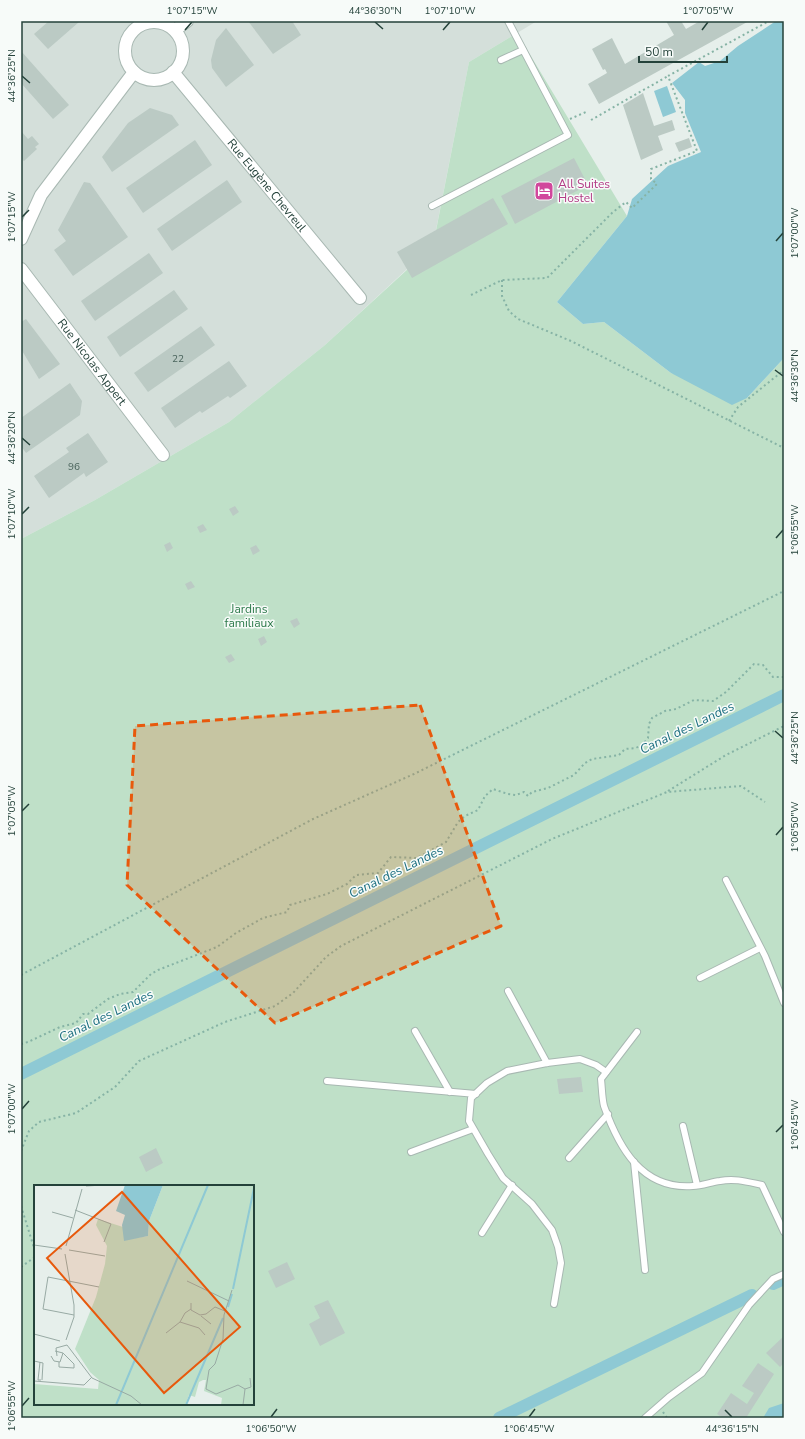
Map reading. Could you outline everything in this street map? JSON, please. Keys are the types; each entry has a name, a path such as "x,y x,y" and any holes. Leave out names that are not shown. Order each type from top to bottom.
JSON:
{"street":[{"path":"175,30 187,21"},
{"path":"159,22 175,30 180,36 184,51 180,65 173,72 162,79 155,80 140,76 134,72 125,53 133,24 159,22"},
{"path":"21,239 42,195 134,72"},
{"name":"Rue Eugène Chevreul","path":"173,72 360,298"},
{"name":"Rue Nicolas Appert","path":"21,269 163,455"}],"lane":[{"path":"432,206 568,134 508,21"},
{"path":"501,60 523,50"},
{"path":"726,880 760,948 784,1003"},
{"path":"700,978 760,948"},
{"path":"508,991 547,1063"},
{"path":"415,1031 450,1092"},
{"path":"637,1032 601,1079 604,1105 626,1155 648,1176 670,1185 697,1186 721,1180 739,1180 762,1185 784,1232"},
{"path":"554,1304 562,1264 552,1230 532,1204 504,1178 473,1129 469,1121 471,1098 487,1083 507,1071 547,1063 580,1059 606,1072"},
{"path":"327,1081 476,1094"},
{"path":"569,1158 608,1114"},
{"path":"683,1126 697,1186"},
{"path":"411,1152 473,1129"},
{"path":"634,1162 645,1270"},
{"path":"482,1233 512,1185"},
{"path":"645,1418 669,1397 702,1373 749,1305 773,1279 784,1274"}],"path":[{"path":"591,120 668,76 770,21"},
{"path":"471,295 502,280 511,281 525,278 547,278 613,212 626,202 632,208 657,184 651,179 651,169 697,151 668,76"},
{"path":"561,122 586,112"},
{"path":"502,280 502,296 509,311 518,319 571,341 784,448"},
{"path":"729,420 738,407 784,370"},
{"path":"21,975 312,819 414,774 784,591"},
{"path":"21,1044 60,1027 76,1023 83,1014 88,1014 108,999 120,994 133,992 154,972 182,959 213,949 236,933 263,918 288,912 290,905 327,894 347,884 356,875 378,873 391,857 396,856 414,859 422,856 449,839 458,822 465,816 478,810 485,796 493,789 516,795 524,792 528,796 532,792 548,788 574,775 589,760 619,755 625,749 638,747 646,740 652,718 665,711 676,709 694,700 713,701 726,692 754,664 763,664 773,677 784,677"},
{"path":"21,1151 29,1131 39,1122 76,1113 115,1087 139,1060 225,1022 275,1006 293,993 326,957 341,946 552,839 667,792 726,755 784,726"},
{"path":"667,792 741,786 766,802"},
{"path":"21,1206 34,1248"},
{"path":"21,1267 34,1258"}],"highlighted area":[{"path":"420,705 501,926 275,1023 127,885 135,726"}],"shaded area":[{"path":"21,21 537,21 469,62 433,245 325,345 229,422 95,500 21,539"}],"green space":[{"name":"Jardins familiaux","path":"517,33 627,216 557,302 583,324 604,322 671,373 747,398 784,358 784,1418 21,1418 21,539 95,500 229,422 325,345 433,246 469,62"}],"water":[{"path":"776,21 784,21 784,358 747,398 732,405 671,373 604,322 583,324 557,302 627,216 632,199 668,166 701,152 685,113 685,100 672,83 699,62 705,66 720,61 738,46"},
{"path":"667,86 676,112 663,117 654,91"},
{"path":"784,1403 784,1418 763,1418 769,1408"}],"building":[{"path":"49,21 79,22 48,49 34,34"},
{"path":"248,21 292,21 301,35 273,54"},
{"path":"666,21 681,21 686,29 700,21 749,21 599,104 588,84 607,73 605,69 603,70 592,49 612,38 625,64 674,35"},
{"path":"226,28 254,65 226,87 212,68 211,60 216,40"},
{"path":"21,51 69,105 53,119 21,83"},
{"path":"643,93 654,126 672,120 675,130 658,136 663,150 641,160 623,105"},
{"path":"150,108 172,115 179,125 112,172 102,157 128,123"},
{"path":"21,131 28,139 32,136 39,144 35,147 37,149 24,161 21,158"},
{"path":"689,138 692,147 679,152 675,143"},
{"path":"195,140 212,165 143,213 126,188"},
{"name":"All Suites Hostel","path":"574,158 588,185 515,224 501,196"},
{"path":"227,180 242,202 172,251 157,229"},
{"path":"84,182 90,183 128,237 73,276 54,250 66,241 58,230"},
{"path":"493,198 508,224 412,278 397,252"},
{"path":"149,253 163,273 95,321 81,301"},
{"path":"174,290 188,309 120,357 107,337"},
{"path":"26,319 60,364 39,379 21,349 21,322"},
{"path":"201,326 215,345 148,392 134,373"},
{"path":"229,361 247,386 230,398 228,396 202,413 200,411 175,428 161,408"},
{"path":"70,383 82,401 80,415 26,453 21,446 21,418"},
{"path":"88,433 108,462 86,477 84,473 49,498 34,476 69,452 66,448"},
{"path":"235,506 239,512 233,516 229,509"},
{"path":"203,524 207,530 200,533 197,527"},
{"path":"170,542 173,548 167,552 164,545"},
{"path":"256,545 260,551 253,555 250,548"},
{"path":"191,581 195,587 188,590 185,584"},
{"path":"297,618 300,624 294,628 290,621"},
{"path":"264,636 267,642 261,646 258,639"},
{"path":"231,654 235,660 229,663 225,657"},
{"path":"581,1077 583,1092 559,1094 557,1079"},
{"path":"156,1148 163,1163 146,1172 139,1157"},
{"path":"287,1262 295,1279 276,1288 268,1271"},
{"path":"328,1300 345,1333 320,1346 309,1324 320,1318 314,1306"},
{"path":"784,1336 784,1363 780,1367 766,1353"},
{"path":"758,1363 774,1374 746,1418 723,1418 717,1414 731,1393 747,1404 754,1393 742,1386"}],"waterway":[{"name":"Canal des Landes","path":"21,1074 784,695"},
{"path":"773,1284 784,1279"},
{"path":"499,1418 752,1295"}],"place":[{"name":"All Suites Hostel","path":"544,191"}]}
